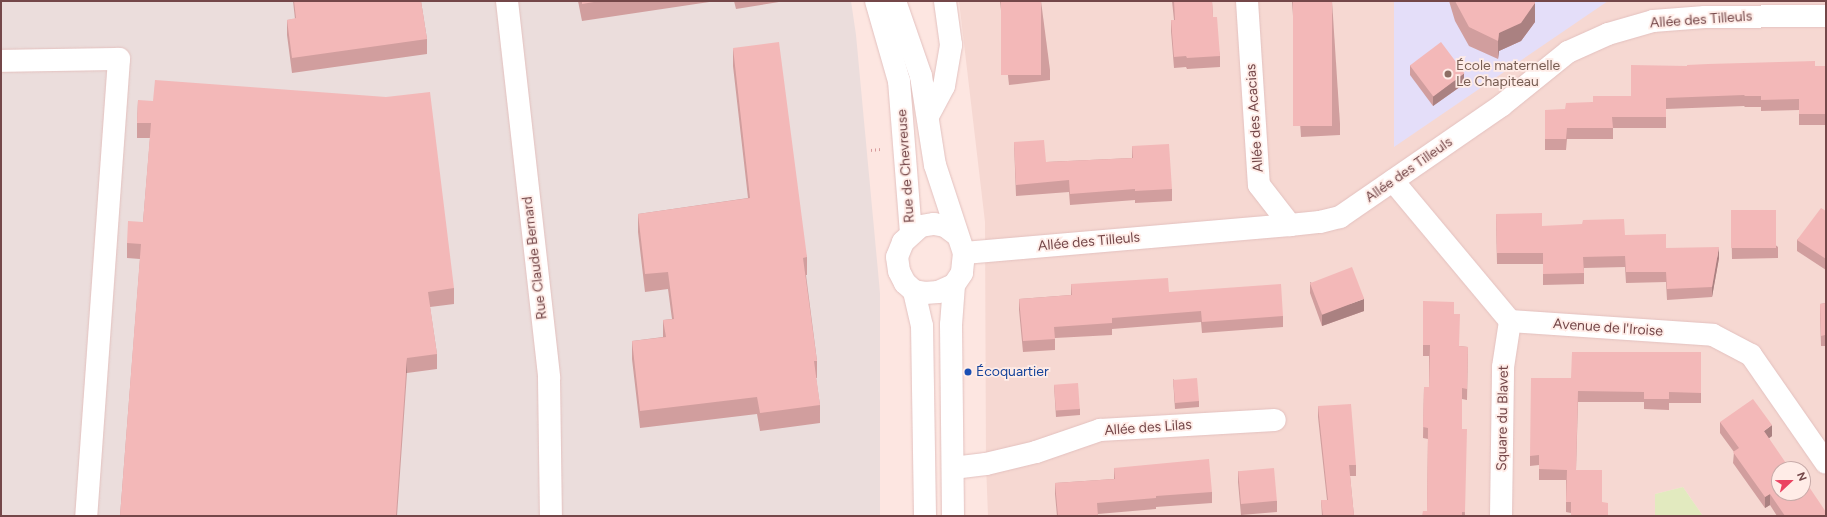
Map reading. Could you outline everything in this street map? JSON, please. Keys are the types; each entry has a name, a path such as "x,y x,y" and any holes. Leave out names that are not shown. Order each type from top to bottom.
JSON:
{"street":[{"name":"Rue Claude Bernard","path":"507,1 549,378 551,516"},
{"name":"Rue de Chevreuse","path":"876,1 899,81 911,233 903,242 897,257 899,270 905,283 914,291 922,326 925,516"},
{"name":"Rue de Chevreuse","path":"895,1 921,76 935,165 960,244 962,273 954,286 951,325 953,516"},
{"name":"Rue de Chevreuse","path":"928,116 944,86 951,45 945,1"},
{"name":"Allée des Acacias","path":"1247,1 1259,185 1290,225"},
{"name":"Allée des Tilleuls","path":"960,244 1290,225 1320,222 1340,217 1500,106 1568,52 1608,34 1652,21 1705,17 1826,16"},
{"path":"1,61 119,59 86,516"},
{"path":"1393,181 1510,321"},
{"path":"911,233 921,226 934,224 945,226 960,244"},
{"path":"914,291 925,294 938,292 954,286"},
{"name":"Avenue de l'Iroise","path":"1510,321 1713,335 1751,356 1826,463"},
{"name":"Square du Blavet","path":"1501,516 1503,367 1510,321"},
{"name":"Allée des Lilas","path":"953,468 986,464 1036,452 1100,430 1275,420"}],"shaded area":[{"path":"1,1 851,1 856,35 880,293 880,516 1,516"},
{"path":"959,1 1826,1 1826,516 1703,516 1683,487 1655,494 1655,516 988,516 986,464 985,222"},
{"name":"École maternelle Le Chapiteau","path":"1394,1 1608,1 1394,147"}],"green space":[{"path":"1683,487 1703,516 1655,516 1655,494"}],"building":[{"path":"294,1 421,1 427,39 292,58 287,20 296,18"},
{"path":"582,1 600,1 582,4"},
{"path":"1001,1 1041,1 1041,75 1001,75"},
{"path":"1174,1 1212,1 1213,17 1217,17 1220,56 1187,58 1186,56 1174,57 1171,20 1175,20"},
{"path":"1293,1 1332,1 1332,126 1293,126"},
{"path":"1455,1 1535,1 1535,3 1521,23 1499,33 1498,41 1469,27"},
{"path":"779,42 807,257 803,258 817,361 814,361 820,405 760,413 757,397 640,411 632,341 666,337 663,320 674,319 668,272 645,274 638,214 750,198 733,48"},
{"path":"1441,42 1464,73 1433,97 1410,65"},
{"path":"1815,61 1815,66 1826,66 1826,114 1799,114 1799,99 1761,100 1761,96 1744,95 1666,98 1666,117 1612,117 1613,128 1567,128 1566,139 1545,139 1545,110 1565,109 1566,103 1593,102 1593,96 1631,96 1631,65 1687,66"},
{"path":"155,80 386,97 430,92 454,288 428,292 437,354 407,358 396,516 120,516 141,244 127,243 128,221 143,222 151,123 137,123 138,100 153,101"},
{"path":"1044,140 1046,162 1133,158 1132,146 1169,144 1172,189 1135,191 1135,189 1070,194 1069,180 1016,185 1014,142"},
{"path":"1821,208 1826,211 1826,259 1797,240"},
{"path":"1731,210 1776,210 1776,248 1731,248"},
{"path":"1542,213 1542,226 1582,224 1583,220 1624,219 1625,235 1666,234 1666,248 1719,247 1712,287 1667,289 1666,272 1626,272 1625,256 1583,257 1584,273 1543,274 1543,253 1497,253 1496,214"},
{"path":"1352,267 1364,299 1322,315 1310,283"},
{"path":"1168,278 1169,292 1281,284 1283,316 1202,322 1201,311 1112,318 1112,323 1054,327 1055,339 1023,341 1019,299 1072,295 1071,284"},
{"path":"1423,301 1454,302 1454,314 1460,314 1459,346 1468,347 1467,389 1462,388 1462,429 1467,429 1465,512 1462,512 1462,516 1422,516 1423,511 1427,511 1428,428 1423,427 1424,387 1429,387 1430,345 1423,345"},
{"path":"1826,303 1826,366 1825,335 1821,336 1820,304"},
{"path":"1572,352 1701,352 1701,393 1669,392 1669,399 1644,399 1644,392 1578,391 1576,470 1602,470 1602,502 1608,503 1608,516 1571,515 1571,502 1566,502 1567,470 1539,469 1539,455 1530,456 1531,378 1571,378"},
{"path":"1197,378 1199,401 1175,403 1173,380"},
{"path":"1078,383 1080,409 1056,411 1054,385"},
{"path":"1753,399 1772,425 1764,431 1785,461 1771,461 1771,495 1770,494 1765,497 1733,452 1739,448 1720,422"},
{"path":"1351,404 1356,465 1349,465 1354,516 1323,516 1321,500 1328,500 1318,406"},
{"path":"1209,459 1212,492 1156,496 1156,498 1097,503 1098,516 1058,516 1055,483 1115,479 1114,468"},
{"path":"1274,468 1277,501 1241,504 1238,471"},
{"path":"1811,490 1826,512 1826,516 1785,516 1775,501 1811,501"}],"place":[{"name":"École maternelle Le Chapiteau","path":"1448,74"},
{"name":"Écoquartier","path":"968,372"}]}
